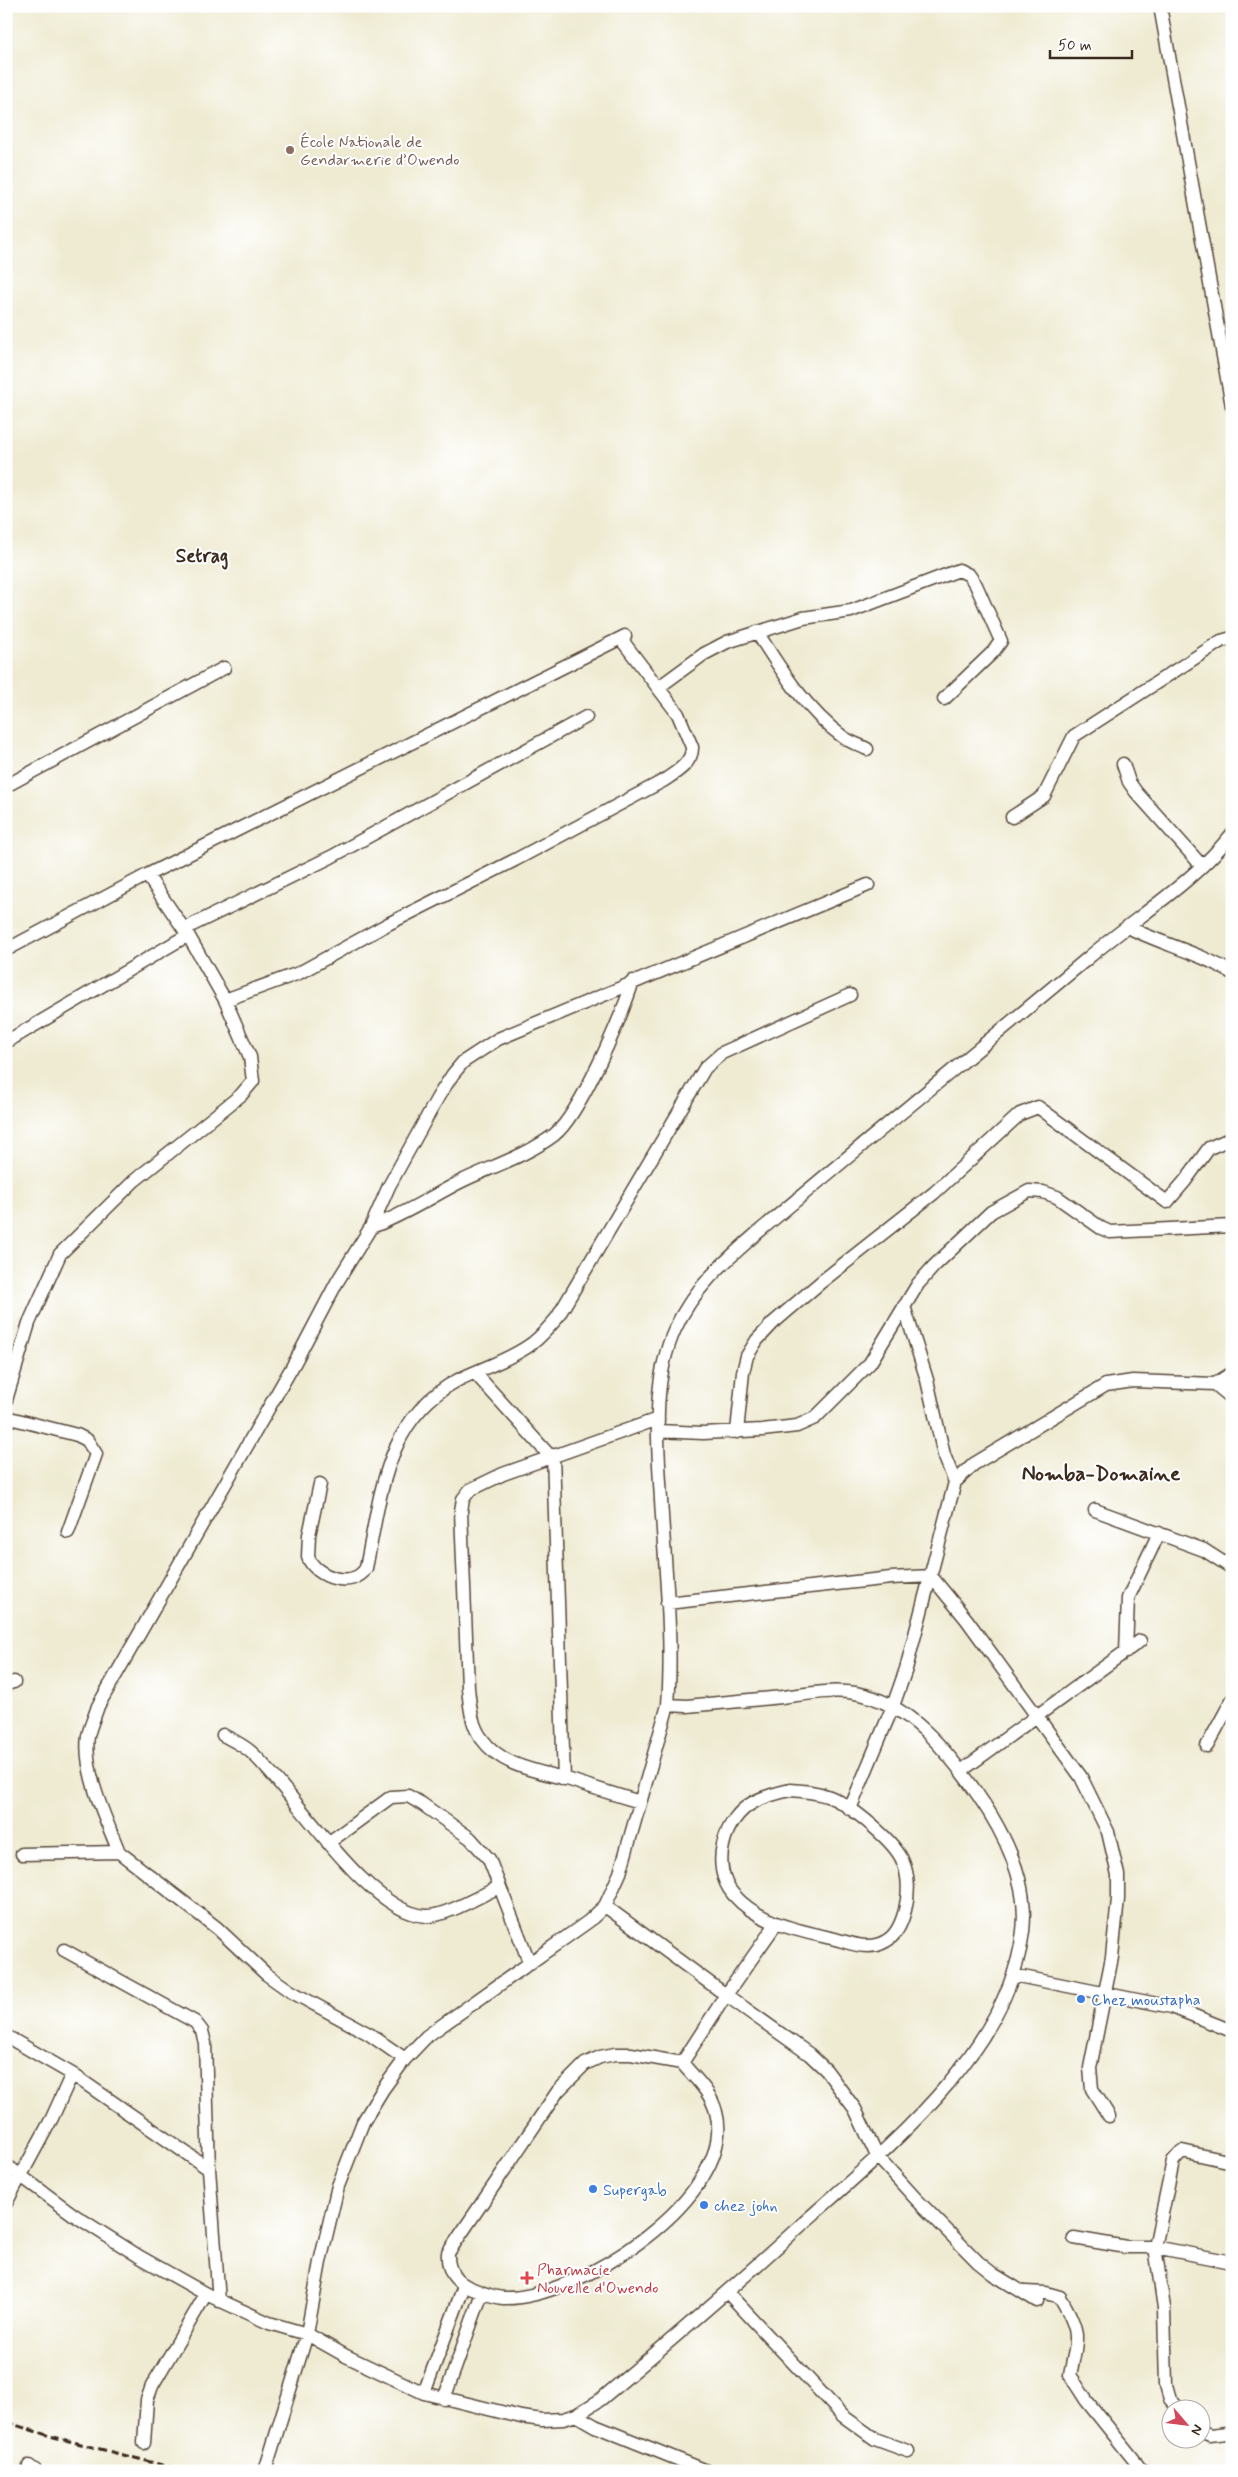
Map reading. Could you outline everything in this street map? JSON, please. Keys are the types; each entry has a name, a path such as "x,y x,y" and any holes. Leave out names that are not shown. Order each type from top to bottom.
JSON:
{"street":[{"path":"1160,6 1232,406"},
{"path":"659,687 704,654 727,642 803,618 851,611 959,570 969,575 976,586 1001,641 993,652 944,699"},
{"path":"757,632 773,657 828,725 845,738 867,749"},
{"path":"6,950 147,875 623,637 678,714 692,747 690,758 677,772 550,842 388,924 300,973 225,1000"},
{"path":"1012,817 1044,796 1074,736 1222,641 1232,638"},
{"path":"6,786 224,668"},
{"path":"6,1042 186,932 331,856 586,717"},
{"path":"1124,764 1129,782 1136,792 1202,866"},
{"path":"265,2471 307,2334 320,2262 338,2186 363,2122 383,2088 404,2059 427,2036 589,1921 605,1906 620,1873 668,1705 670,1680 668,1603 658,1425 660,1387 669,1346 685,1311 710,1277 795,1201 1090,956 1202,866 1232,834"},
{"path":"6,1400 29,1323 60,1254 134,1181 178,1148 249,1088 253,1081 250,1057 225,1000 186,932 147,875"},
{"path":"404,2059 369,2034 290,1991 266,1974 216,1928 119,1852 105,1816 87,1754 88,1735 98,1706 295,1362 337,1282 371,1226 389,1186 421,1127 453,1074 463,1062 498,1040 633,981 868,885"},
{"path":"1128,927 1221,966 1232,973"},
{"path":"371,1226 390,1220 462,1181 520,1156 561,1128 576,1108 625,1006 633,981"},
{"path":"320,1484 309,1535 308,1557 316,1568 340,1580 351,1580 366,1568 384,1477 399,1438 421,1408 437,1393 528,1347 557,1318 689,1093 711,1062 722,1053 850,995"},
{"path":"737,1432 743,1372 747,1356 757,1340 772,1323 821,1282 934,1194 1020,1114 1038,1107 1167,1202 1185,1182 1209,1148 1232,1138"},
{"path":"640,1802 532,1771 500,1756 482,1739 475,1728 468,1688 464,1600 463,1499 470,1490 551,1455 658,1425 737,1432 797,1426 815,1418 870,1363 918,1284 934,1266 991,1212 1029,1191 1043,1192 1057,1197 1101,1228 1110,1232 1232,1226"},
{"path":"904,1306 927,1380 944,1455 955,1482"},
{"path":"475,1373 551,1455 564,1779"},
{"path":"850,1809 893,1706 906,1669 955,1482 974,1464 1106,1385 1133,1381 1215,1384 1232,1373"},
{"path":"1215,1384 1232,1398"},
{"path":"6,1417 77,1435 91,1445 96,1454 68,1532"},
{"path":"1095,1510 1204,1550 1232,1568"},
{"path":"1126,1652 1128,1598 1159,1534"},
{"path":"668,1603 891,1578 931,1576"},
{"path":"931,1576 967,1620 1082,1777 1108,1832 1115,1857 1118,1899 1112,1957 1090,2068 1092,2089 1109,2116"},
{"path":"961,1771 1140,1641"},
{"path":"6,2165 140,2257 206,2294 268,2323 307,2334 346,2356 424,2393 521,2418 563,2419 576,2416 600,2400 727,2292 877,2156 940,2094 965,2062 988,2027 1013,1975 1024,1929 1024,1903 1019,1877 1010,1850 996,1823 961,1771 938,1744 893,1706 855,1692 830,1691 687,1706 668,1705"},
{"path":"1207,1746 1232,1700"},
{"path":"223,1735 252,1752 328,1843 370,1886 391,1904 412,1914 427,1917 440,1914 499,1887"},
{"path":"790,1790 811,1792 831,1798 850,1809 891,1844 903,1860 908,1882 907,1896 901,1924 886,1941 870,1947 776,1924 758,1915 732,1893 723,1874 721,1855 726,1835 737,1816 752,1802 790,1790"},
{"path":"328,1843 391,1797 408,1796 442,1816 470,1838 489,1859 530,1964"},
{"path":"22,1854 119,1852"},
{"path":"605,1906 809,2054 826,2070 855,2109 877,2156 978,2262 993,2274 1037,2301"},
{"path":"682,2062 776,1924"},
{"path":"64,1950 195,2022 198,2027 205,2043 209,2169 219,2301"},
{"path":"1013,1975 1172,2006 1230,2026"},
{"path":"6,2036 72,2074 209,2169"},
{"path":"631,2054 682,2062 710,2096 716,2111 718,2126 717,2151 694,2193 643,2240 581,2278 525,2296 502,2298 464,2286 450,2271 448,2253 558,2091 585,2064 600,2057 631,2054"},
{"path":"6,2203 72,2074"},
{"path":"1171,2400 1166,2385 1164,2308 1155,2247 1170,2172 1176,2155 1182,2151 1232,2162"},
{"path":"1074,2238 1126,2247 1155,2247 1232,2262"},
{"path":"424,2393 464,2286"},
{"path":"727,2292 842,2416 875,2439 908,2451"},
{"path":"1025,2292 1046,2293 1060,2297 1072,2316 1078,2335 1070,2375 1092,2407 1143,2471"},
{"path":"444,2399 482,2293"},
{"path":"144,2443 147,2400 152,2386 206,2294"},
{"path":"576,2416 594,2426 706,2471"},
{"path":"1210,2435 1227,2433"}],"railway":[{"path":"6,2422 50,2436 185,2471"}],"place":[{"name":"École Nationale de Gendarmerie d’Owendo","path":"290,150"},
{"name":"Chez moustapha","path":"1081,1999"},
{"name":"Supergab","path":"593,2189"},
{"name":"chez john","path":"704,2205"},
{"name":"Pharmacie Nouvelle d'Owendo","path":"527,2278"}],"district":[{"name":"Setrag","path":"202,555"},
{"name":"Nomba-Domaine","path":"1101,1473"}]}
